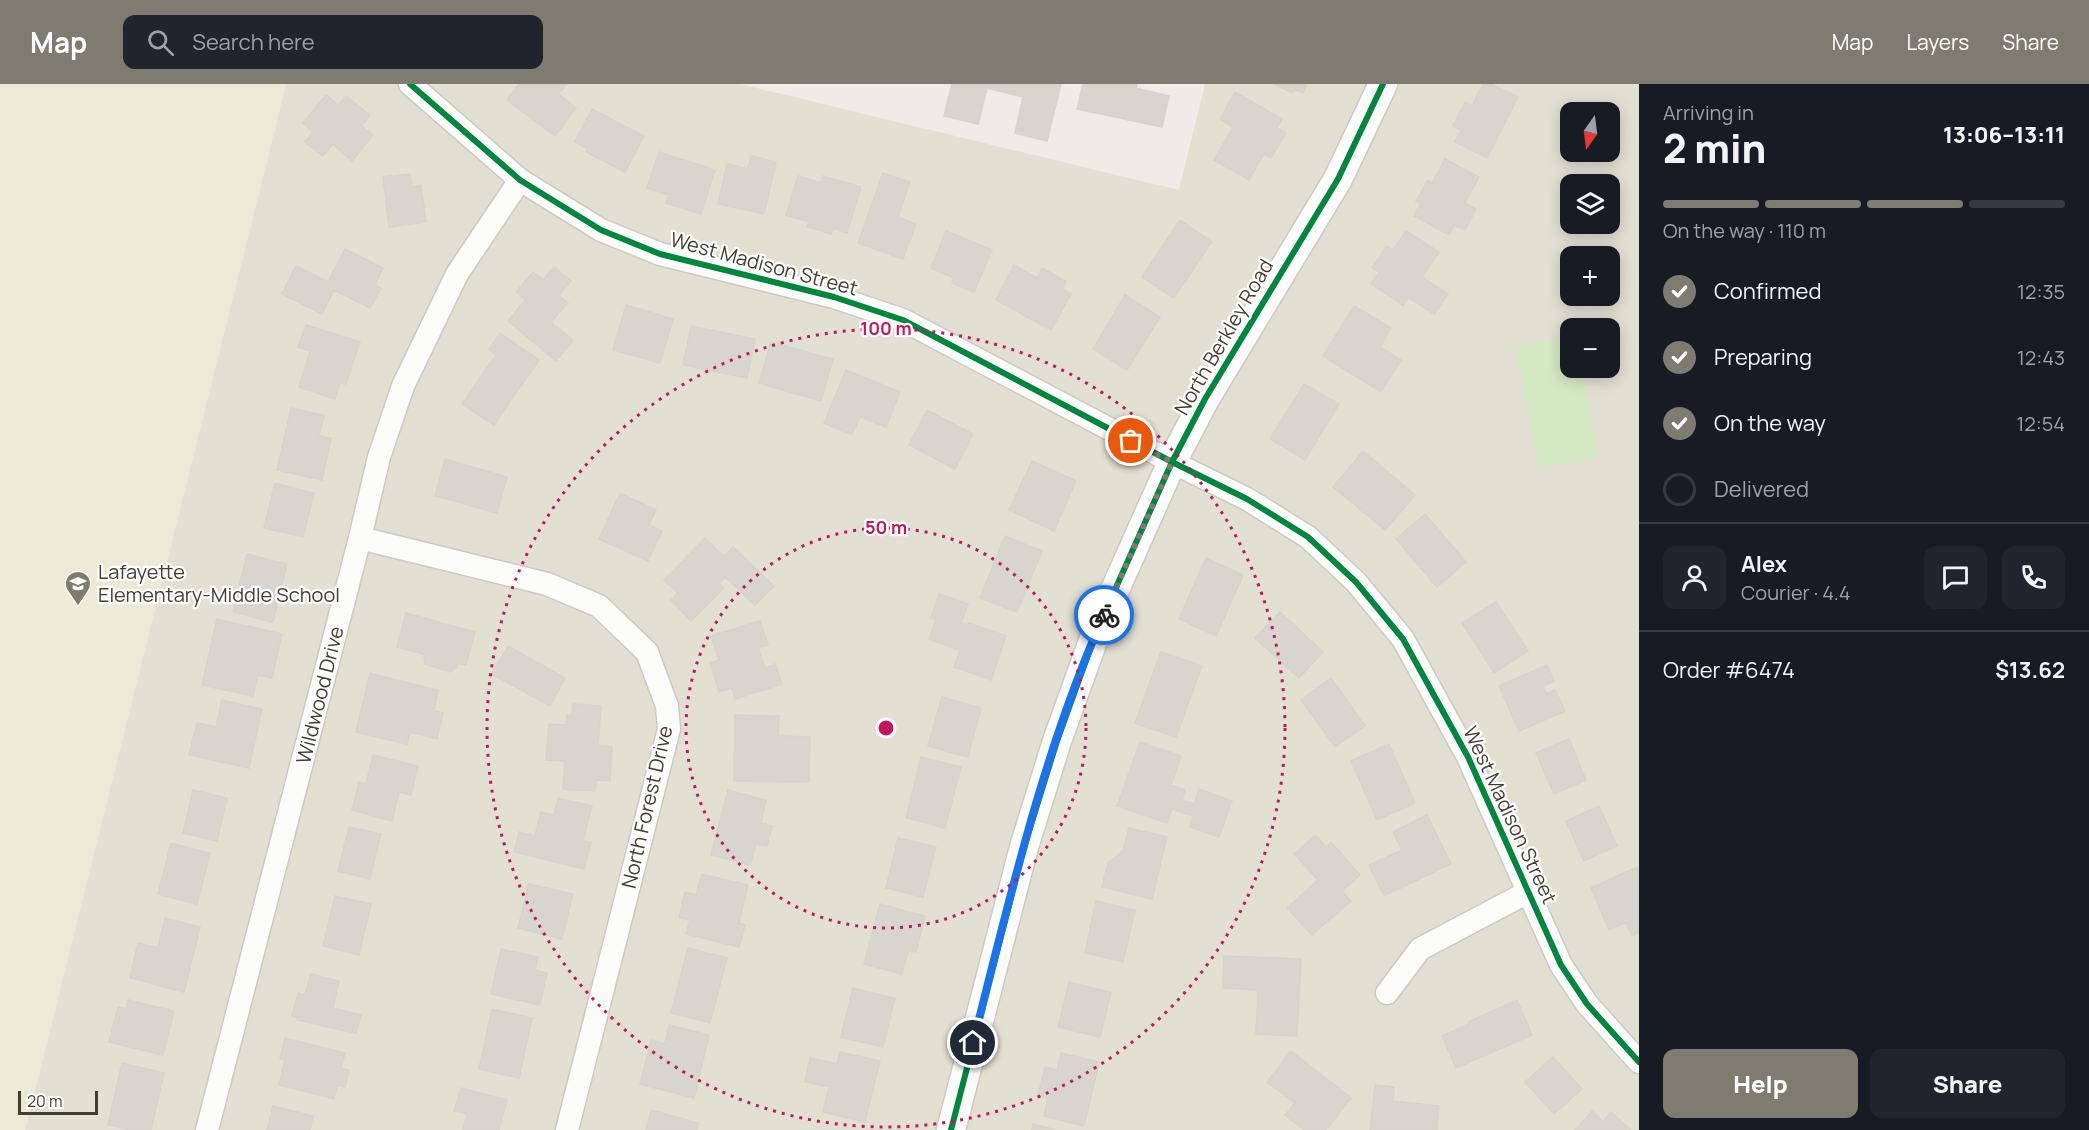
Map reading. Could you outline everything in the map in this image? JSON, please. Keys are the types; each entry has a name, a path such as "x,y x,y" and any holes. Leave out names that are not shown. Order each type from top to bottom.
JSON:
{"street":[{"name":"West Madison Street","path":"410,84 520,180 601,230 660,254 834,297 903,320 1247,499 1308,537 1356,582 1403,639 1467,757 1561,964 1587,1004 1639,1062"},
{"name":"North Berkley Road","path":"951,1130 1024,847 1056,741 1097,630 1172,462 1204,399 1338,179 1383,84"},
{"name":"Wildwood Drive","path":"207,1130 379,457 403,386 457,274 520,180"},
{"name":"North Forest Drive","path":"360,538 547,584 599,606 647,652 667,706 669,729 567,1130"},
{"path":"1387,993 1420,949 1528,892"}],"shaded area":[{"name":"Lafayette Elementary-Middle School","path":"0,84 286,84 25,1130 0,1130"},
{"path":"286,84 740,84 1179,190 1205,84 1639,84 1639,1130 25,1130"}],"green space":[{"path":"1560,340 1560,378 1584,378 1599,457 1539,468 1516,348"}],"building":[{"path":"519,84 566,84 559,94 576,108 555,136 507,100"},
{"path":"952,84 1061,84 1047,141 1015,133 1023,97 987,88 978,124 944,116"},
{"path":"1083,84 1137,84 1136,88 1169,96 1162,127 1077,109"},
{"path":"1274,84 1307,84 1303,93 1295,89 1293,93"},
{"path":"1483,84 1491,84 1518,97 1487,158 1455,142 1461,130 1453,126 1465,102 1472,106"},
{"path":"1235,92 1282,119 1277,128 1286,133 1271,158 1264,154 1249,180 1214,160 1233,127 1220,119"},
{"path":"326,95 338,105 346,96 370,115 361,126 373,135 352,161 333,144 323,156 305,142 313,132 303,123"},
{"path":"592,109 644,136 625,172 586,152 588,149 575,142"},
{"path":"659,152 715,170 701,214 666,203 669,195 647,188"},
{"path":"751,156 776,162 764,214 718,204 727,164 748,169"},
{"path":"1445,159 1479,177 1465,203 1476,209 1465,230 1454,225 1449,235 1414,216 1421,203 1416,201 1428,180 1432,183"},
{"path":"883,173 910,182 898,217 916,224 903,259 858,243"},
{"path":"410,174 412,187 421,185 426,222 389,227 383,177"},
{"path":"798,176 821,183 823,176 861,187 847,233 833,228 831,234 807,227 809,222 786,215"},
{"path":"1180,220 1212,242 1174,298 1142,277"},
{"path":"946,231 992,250 974,292 952,283 954,278 931,268"},
{"path":"1406,231 1439,252 1422,277 1448,294 1434,314 1408,297 1403,305 1371,284 1379,272 1372,268 1387,246 1393,250"},
{"path":"345,249 383,268 375,285 381,288 370,308 334,290 322,314 282,294 296,266 328,282"},
{"path":"1014,265 1037,278 1042,268 1066,281 1062,289 1071,294 1051,330 996,300"},
{"path":"554,267 571,281 559,295 568,303 551,322 573,340 556,361 508,321 525,300 516,292 533,272 543,280"},
{"path":"1125,295 1160,317 1127,370 1093,349"},
{"path":"626,305 673,319 660,363 613,350"},
{"path":"1354,306 1391,328 1380,347 1401,360 1381,392 1323,356"},
{"path":"306,325 360,342 346,384 340,382 335,399 299,387 310,351 298,347"},
{"path":"691,326 755,339 747,378 683,365"},
{"path":"500,333 539,360 494,425 462,404 496,355 489,349"},
{"path":"771,342 833,359 821,401 759,383"},
{"path":"846,370 900,392 886,427 860,417 852,435 824,423"},
{"path":"1304,384 1339,404 1305,460 1270,439"},
{"path":"291,408 324,415 319,436 331,438 322,480 277,470"},
{"path":"927,410 973,434 955,469 909,445"},
{"path":"1363,451 1415,495 1385,530 1333,487"},
{"path":"445,459 507,477 497,513 435,496"},
{"path":"1032,461 1076,481 1054,531 1009,510"},
{"path":"275,483 314,493 303,537 264,528"},
{"path":"620,493 656,510 649,525 662,531 648,561 599,539"},
{"path":"1425,514 1466,562 1437,587 1396,539"},
{"path":"1005,536 1042,551 1017,612 980,598"},
{"path":"705,538 724,557 733,547 774,586 755,605 725,577 719,583 724,588 691,621 671,600 678,593 664,580"},
{"path":"247,554 287,564 273,622 233,612"},
{"path":"1206,558 1243,575 1216,636 1179,619"},
{"path":"939,594 968,604 961,623 968,626 969,623 1006,636 991,680 954,667 960,650 929,639 936,620 931,618"},
{"path":"1496,602 1528,651 1494,673 1462,623"},
{"path":"1280,612 1323,652 1299,678 1255,638"},
{"path":"406,613 475,632 466,665 458,663 457,667 450,672 425,664 424,654 397,647"},
{"path":"217,619 282,634 272,678 258,675 253,696 202,685"},
{"path":"760,621 768,645 758,648 765,668 775,664 782,684 735,699 732,688 719,692 710,663 719,660 711,636"},
{"path":"508,646 565,678 550,706 492,674"},
{"path":"1161,652 1202,666 1176,737 1135,723"},
{"path":"1547,665 1554,681 1543,686 1547,694 1555,690 1565,711 1519,731 1499,686"},
{"path":"370,673 438,690 434,711 443,713 437,739 410,732 407,744 356,732"},
{"path":"1331,678 1365,726 1335,747 1301,700"},
{"path":"942,697 981,708 968,757 928,746"},
{"path":"222,700 262,709 249,768 189,755 197,723 216,727"},
{"path":"573,704 601,706 598,746 612,747 610,781 596,780 595,791 563,789 565,761 546,760 549,724 566,725 567,715 572,716"},
{"path":"735,715 779,716 778,736 810,737 809,782 734,781"},
{"path":"1569,739 1586,780 1554,794 1536,753"},
{"path":"1140,742 1181,756 1171,785 1185,790 1182,800 1194,804 1199,789 1232,801 1219,837 1190,827 1193,816 1172,809 1167,823 1117,806"},
{"path":"1389,744 1415,803 1377,820 1351,761"},
{"path":"373,755 418,766 411,795 399,792 392,821 352,810 359,782 366,784"},
{"path":"921,757 961,767 945,828 906,818"},
{"path":"193,790 227,798 217,841 183,833"},
{"path":"728,790 766,800 761,823 772,826 767,846 756,844 750,865 711,855"},
{"path":"558,798 592,806 583,841 591,843 584,869 514,852 519,832 535,836 541,812 554,815"},
{"path":"1599,806 1617,846 1584,861 1566,821"},
{"path":"1427,815 1451,864 1384,896 1369,865 1402,850 1393,832"},
{"path":"349,827 381,834 370,879 338,871"},
{"path":"1129,828 1167,837 1152,899 1102,887 1108,863 1123,851"},
{"path":"1316,835 1326,847 1331,842 1360,875 1342,891 1351,901 1312,935 1287,908 1318,880 1294,854"},
{"path":"898,838 936,847 923,897 886,888"},
{"path":"171,843 210,853 197,904 158,894"},
{"path":"1637,867 1639,873 1639,933 1632,936 1626,922 1609,930 1591,888"},
{"path":"702,874 748,885 739,923 745,925 739,947 686,934 690,920 679,918 685,892 696,895"},
{"path":"529,884 573,894 562,939 518,928"},
{"path":"335,896 371,904 359,955 323,946"},
{"path":"1096,901 1135,910 1123,962 1085,953"},
{"path":"880,904 925,916 916,952 908,951 902,974 864,964"},
{"path":"165,918 200,927 184,992 130,978 138,943 158,948"},
{"path":"688,948 727,958 710,1023 671,1013"},
{"path":"501,949 538,957 535,970 547,973 540,1005 491,994"},
{"path":"1224,956 1301,959 1297,1036 1256,1034 1258,990 1223,988"},
{"path":"311,974 339,981 333,1008 361,1015 356,1033 297,1020 298,1018 292,1016 298,993 305,995"},
{"path":"1069,982 1111,992 1100,1037 1058,1027"},
{"path":"853,988 895,998 883,1047 841,1037"},
{"path":"128,1000 174,1011 163,1055 109,1042 118,1007 126,1009"},
{"path":"1517,1000 1532,1035 1456,1068 1442,1036"},
{"path":"492,1009 532,1018 519,1078 479,1069"},
{"path":"669,1025 709,1035 694,1098 640,1084 651,1040 665,1044"},
{"path":"285,1038 345,1053 341,1068 349,1070 345,1087 337,1085 334,1099 279,1085 285,1060 280,1059"},
{"path":"1291,1051 1351,1098 1326,1130 1304,1130 1285,1115 1295,1103 1267,1082"},
{"path":"840,1052 880,1061 865,1122 823,1112 829,1087 805,1082 810,1058 837,1064"},
{"path":"1061,1053 1099,1062 1084,1126 1044,1116 1048,1098 1038,1096 1045,1067 1057,1070"},
{"path":"1553,1057 1582,1089 1554,1114 1525,1082"},
{"path":"122,1063 164,1073 151,1130 130,1130 108,1125"},
{"path":"1375,1085 1394,1087 1393,1101 1439,1106 1437,1130 1370,1130"},
{"path":"461,1088 507,1100 499,1130 463,1130 467,1114 454,1111"},
{"path":"273,1106 313,1116 310,1130 267,1130"},
{"path":"651,1110 698,1123 697,1130 646,1130"},
{"path":"1592,1111 1603,1122 1611,1112 1631,1130 1575,1130"},
{"path":"1033,1124 1056,1130 1032,1130"}],"cycle path":[{"path":"410,84 520,180 601,230 660,254 834,297 903,320 1247,499 1308,537 1356,582 1403,639 1468,757 1561,965 1587,1004 1639,1062"},
{"path":"951,1130 1024,847 1057,741 1097,630 1172,462 1205,399 1338,179 1383,84"}],"way so far":[{"path":"1104,615 1172,462 1131,441"}],"place":[{"name":"Lafayette Elementary-Middle School","path":"78,607"}],"route":[{"path":"973,1043 1030,825 1056,741 1104,615"}]}
